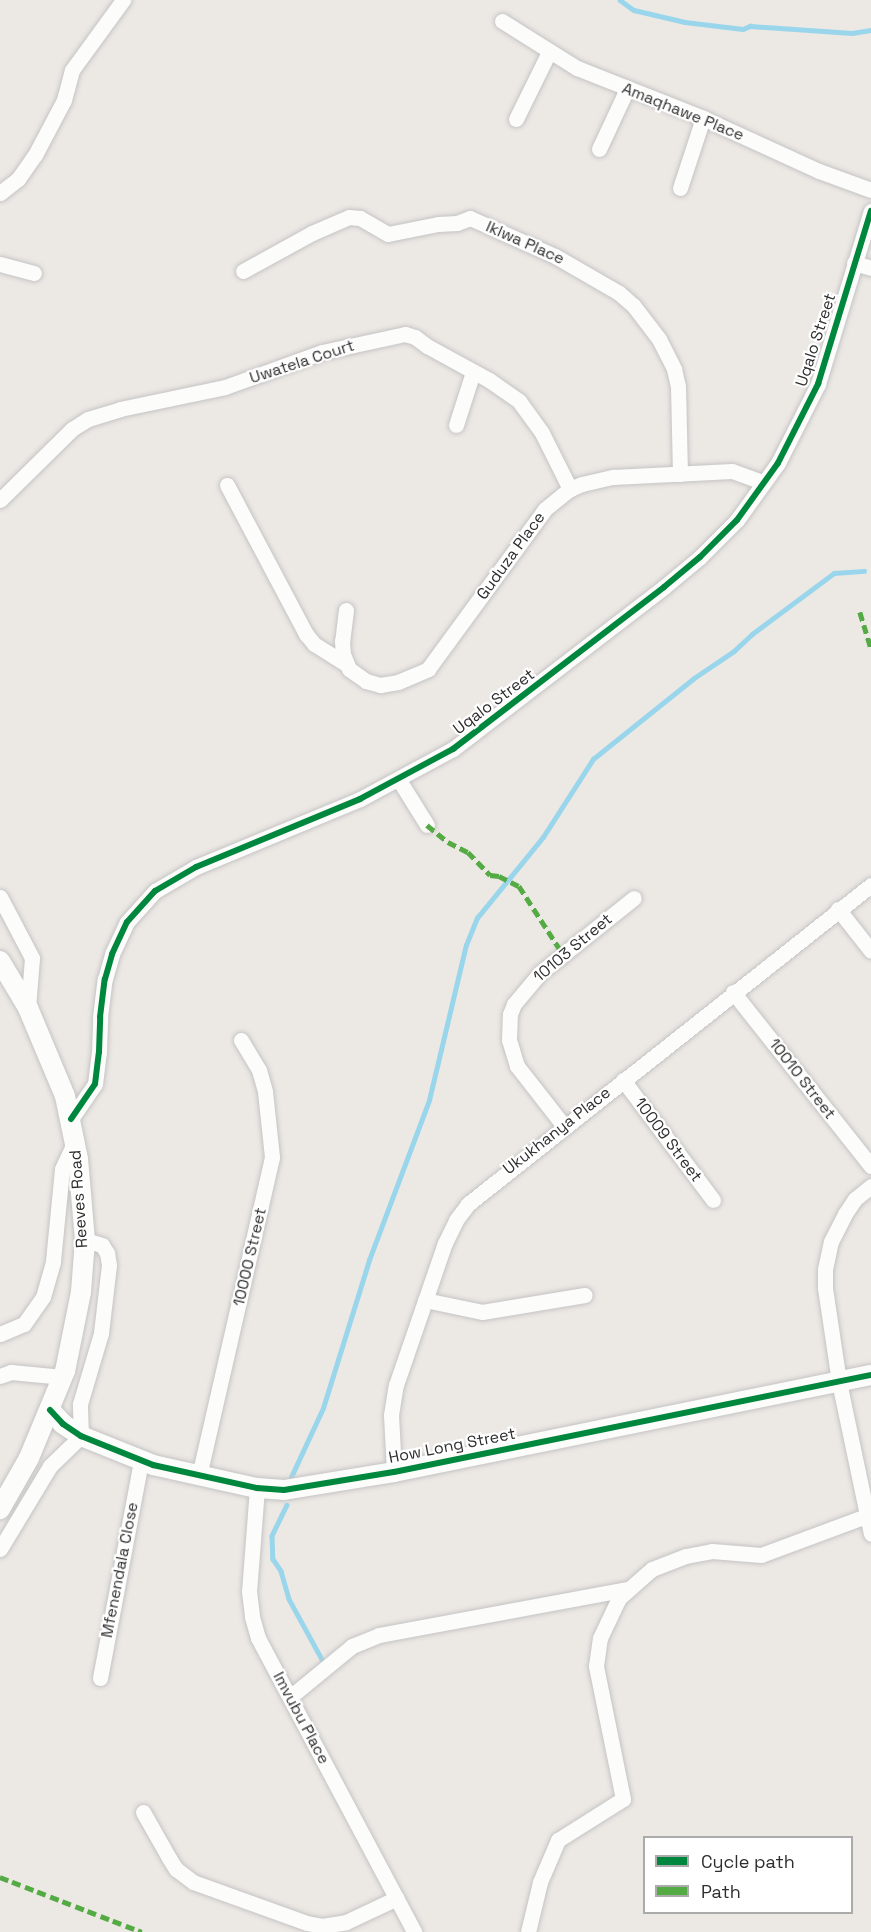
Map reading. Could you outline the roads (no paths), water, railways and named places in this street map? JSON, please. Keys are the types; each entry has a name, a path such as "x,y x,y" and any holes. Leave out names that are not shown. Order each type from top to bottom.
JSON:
{"street":[{"path":"0,194 18,179 35,154 64,100 72,70 123,0"},
{"name":"Amaqhawe Place","path":"502,21 549,52 627,89 703,118 819,171 871,190"},
{"path":"516,118 549,52"},
{"path":"599,149 627,89"},
{"path":"680,188 703,118"},
{"name":"Uqalo Street","path":"71,1119 95,1084 105,979 118,938 135,910 154,891 196,867 360,799 399,780 476,733 664,587 700,557 737,520 778,463 818,384 871,211"},
{"name":"Iklwa Place","path":"243,271 312,233 349,217 360,218 388,234 457,223 470,218 555,256 619,293 633,305 659,339 674,369 678,386 680,474"},
{"path":"854,263 871,268"},
{"path":"0,264 34,273"},
{"name":"Uwatela Court","path":"0,500 65,435 88,419 120,409 225,387 322,352 405,334 415,337 506,391 533,418 570,489"},
{"path":"456,425 473,372"},
{"name":"Guduza Place","path":"346,664 356,675 380,685 406,680 428,669 545,509 570,489 613,477 732,471 764,482"},
{"path":"227,485 306,634 314,644 346,664"},
{"path":"346,610 342,641 346,664"},
{"path":"399,780 427,825"},
{"name":"Ukukhanya Place","path":"394,1472 391,1425 393,1398 403,1360 445,1243 461,1212 496,1179 871,885"},
{"path":"0,897 31,954 28,1008"},
{"name":"10103 Street","path":"564,1126 517,1066 509,1040 510,1014 514,1004 540,973 634,898"},
{"path":"838,909 871,951"},
{"name":"Reeves Road","path":"0,961 28,1008 50,1057 71,1119 82,1193 84,1240 76,1325 63,1377 29,1458 0,1509"},
{"name":"10010 Street","path":"733,992 871,1166"},
{"name":"10000 Street","path":"199,1476 272,1157 266,1090 259,1070 241,1040"},
{"name":"10009 Street","path":"623,1080 713,1200"},
{"path":"0,1334 24,1324 43,1297 52,1261 62,1169 75,1141"},
{"path":"871,1186 855,1199 831,1240 826,1256 825,1288 839,1382 871,1534"},
{"path":"0,1549 50,1466 81,1436 81,1404 101,1333 109,1265 107,1253 102,1245 84,1240"},
{"path":"425,1300 482,1312 585,1295"},
{"path":"0,1376 11,1372 63,1377"},
{"name":"How Long Street","path":"50,1410 63,1424 81,1436 141,1461 256,1488 296,1489 394,1472 871,1375"},
{"name":"Mfenendala Close","path":"100,1678 141,1461"},
{"name":"Imvubu Place","path":"256,1488 249,1591 252,1617 258,1638 414,1932"},
{"path":"528,1932 540,1882 558,1840 623,1799 596,1666 604,1627 626,1589 652,1569 686,1556 712,1551 761,1555 867,1511"},
{"path":"290,1697 352,1646 379,1635 626,1589"},
{"path":"143,1812 176,1869 193,1882 307,1923 322,1926 346,1922 397,1898"}],"waterway":[{"path":"620,0 634,10 685,22 743,29 750,26 852,33 871,30"},
{"path":"291,1477 323,1408 369,1260 429,1100 466,945 477,918 543,837 593,759 694,678 734,651 752,634 834,573 864,571"},
{"path":"287,1505 272,1536 273,1559 281,1571 289,1599 323,1661"}]}
